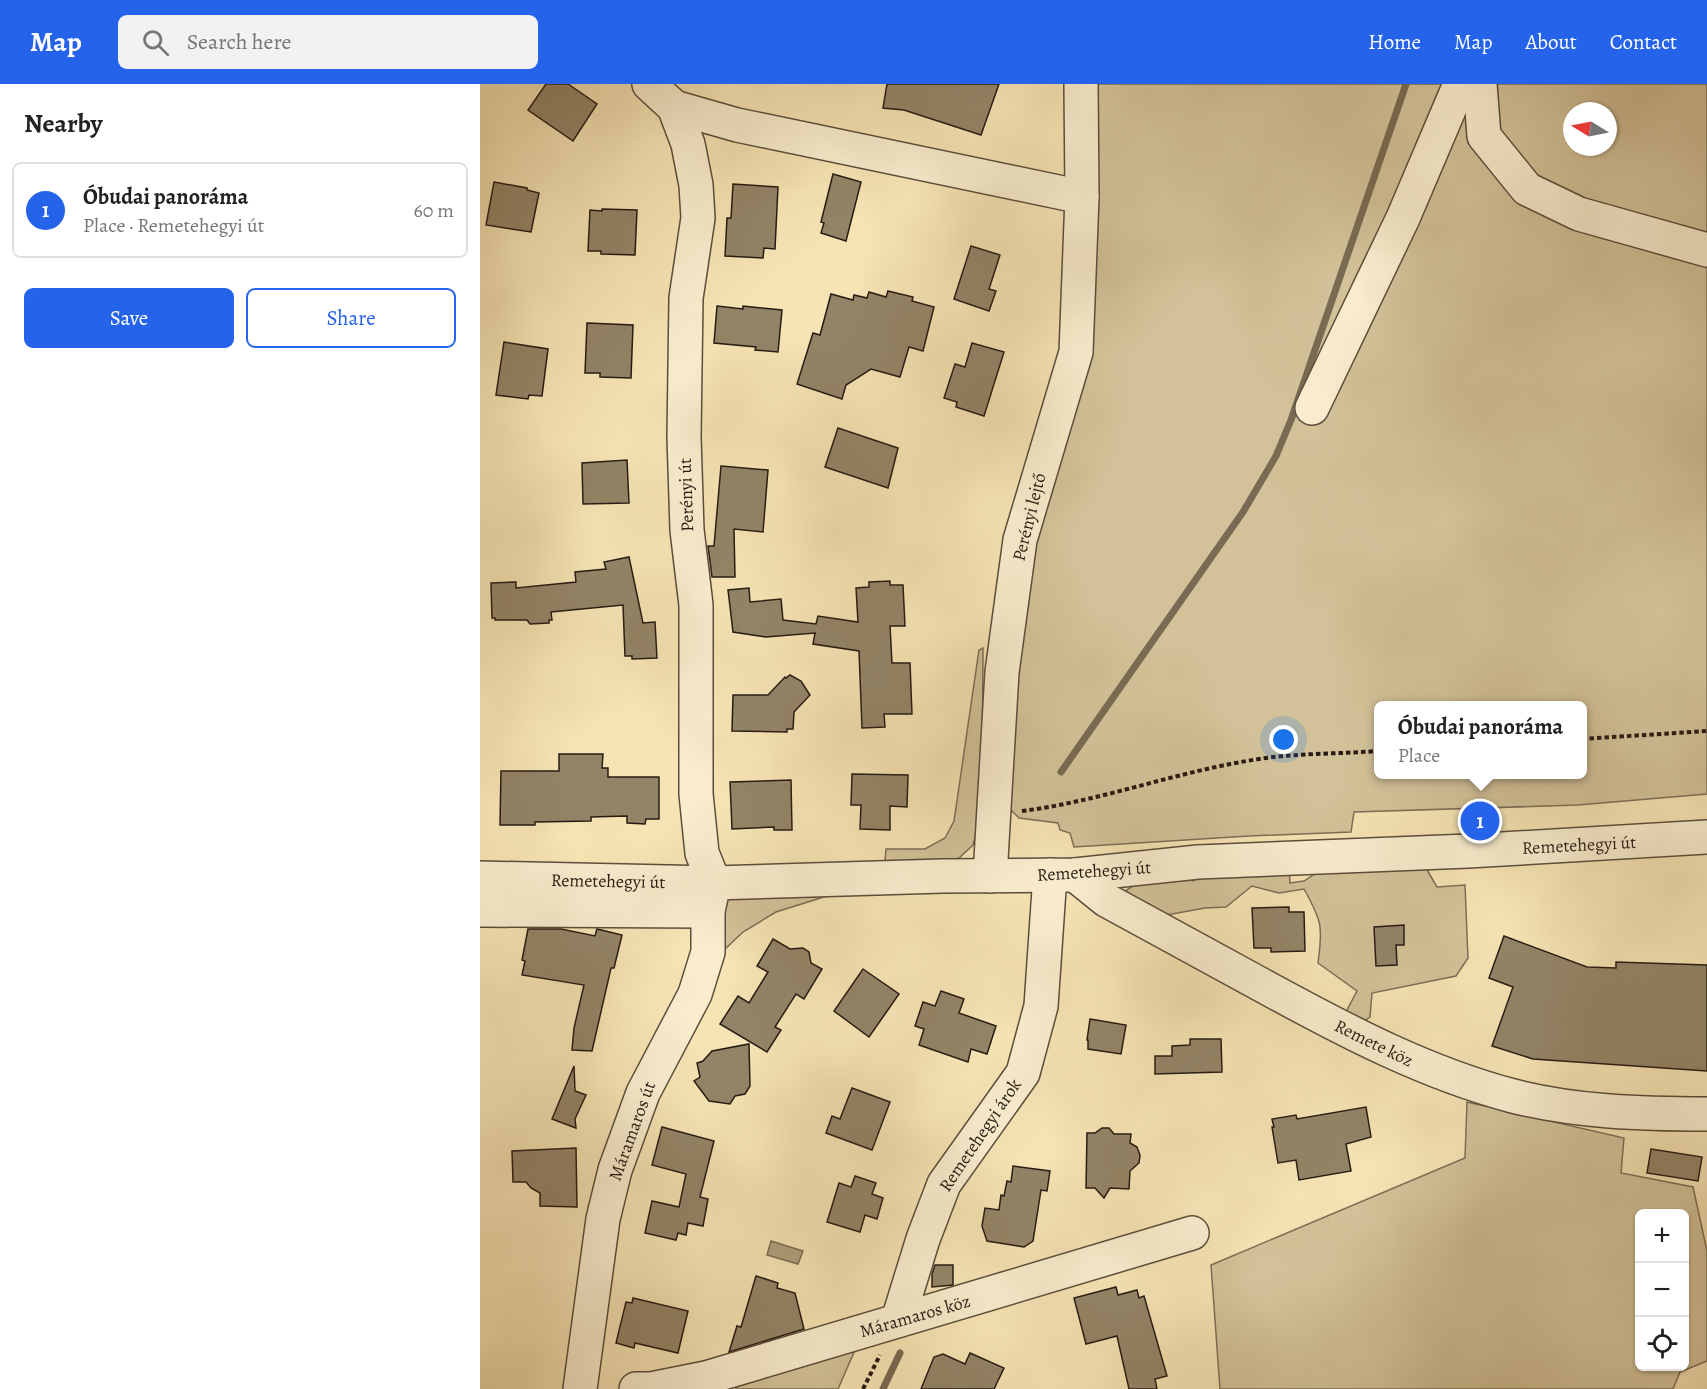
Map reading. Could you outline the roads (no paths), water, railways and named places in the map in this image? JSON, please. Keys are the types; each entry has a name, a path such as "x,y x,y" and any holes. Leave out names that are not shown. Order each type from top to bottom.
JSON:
{"street":[{"name":"Perényi út","path":"649,84 674,107 737,125 1082,197"},
{"name":"Perényi lejtő","path":"990,876 1002,672 1020,540 1076,352 1082,197 1081,84"},
{"path":"1312,408 1403,218 1460,84"},
{"path":"1480,84 1484,136 1527,189 1579,214 1707,250"},
{"name":"Perényi út","path":"674,107 690,154 696,185 698,218 686,298 684,437 687,530 696,605 696,794 702,853 711,897"},
{"name":"Remetehegyi út","path":"485,880 711,897 990,876 1063,875 1198,862 1456,852 1707,837"},
{"name":"Remete köz","path":"1063,875 1349,1032 1421,1065 1514,1096 1567,1107 1707,1114"},
{"name":"Remetehegyi árok","path":"898,1320 923,1239 944,1184 1023,1073 1041,1006 1063,875"},
{"path":"480,910 711,897"},
{"name":"Máramaros út","path":"580,1389 603,1219 615,1170 643,1093 695,994 708,952 711,897"},
{"name":"Máramaros köz","path":"636,1389 651,1389 706,1378 1192,1233"}],"waterway":[{"path":"1061,772 1243,512 1276,456 1291,420 1406,84"},
{"path":"883,1389 900,1353"}],"place":[{"name":"Óbudai panoráma","path":"1480,821"}]}
